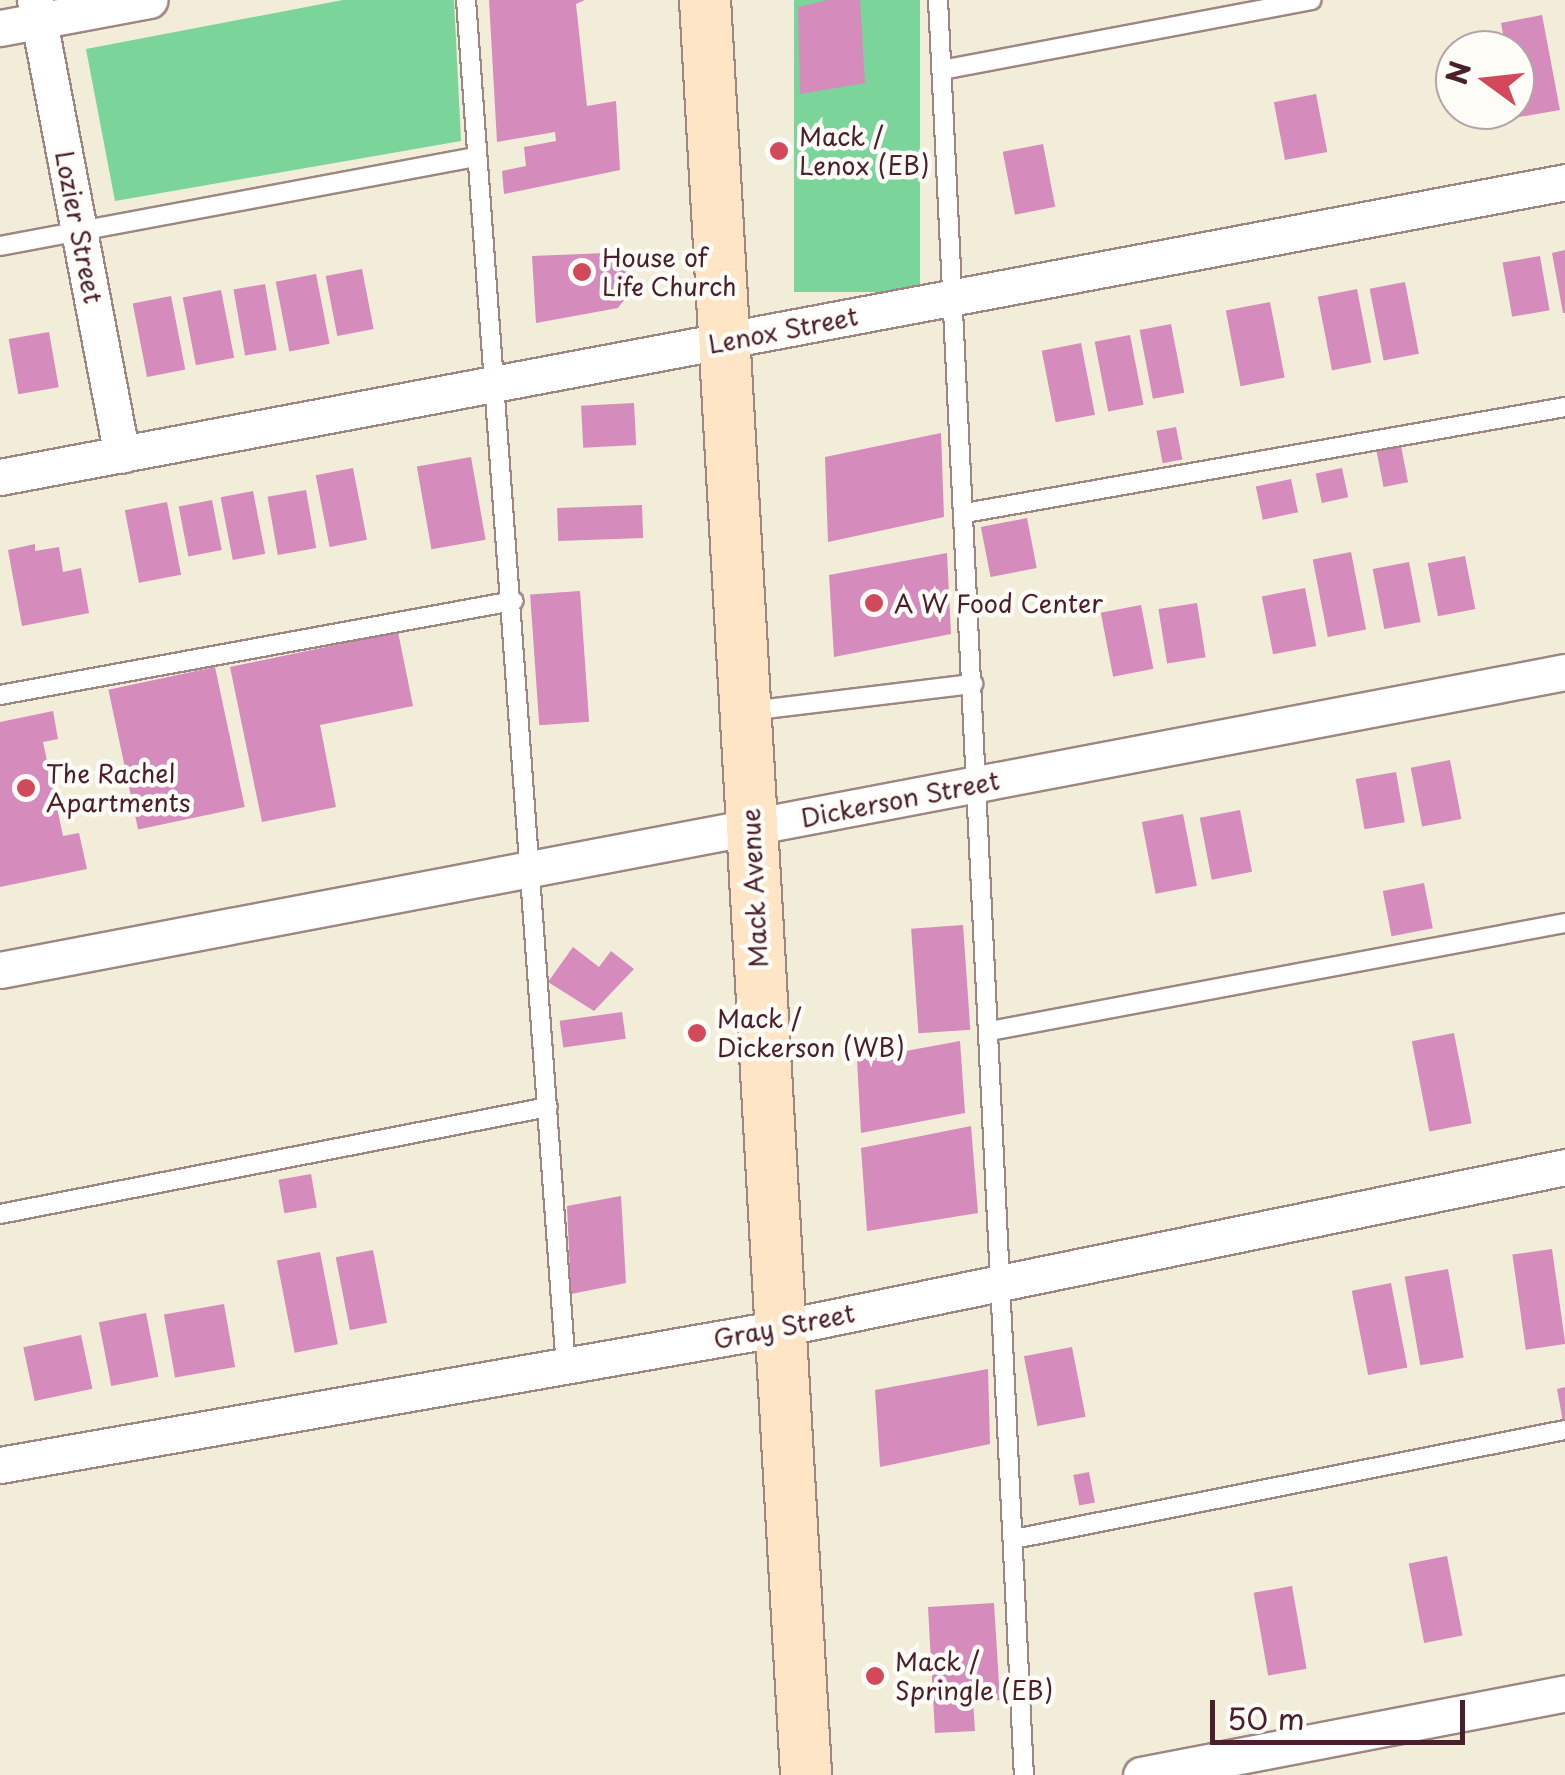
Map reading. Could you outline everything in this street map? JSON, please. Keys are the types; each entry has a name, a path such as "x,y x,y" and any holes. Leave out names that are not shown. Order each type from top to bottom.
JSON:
{"main road":[{"name":"Mack Avenue","path":"705,0 806,1775"}],"street":[{"path":"0,28 37,10 149,0"},
{"name":"Lozier Street","path":"37,10 122,454"},
{"name":"Lenox Street","path":"0,478 1565,182"},
{"name":"Dickerson Street","path":"0,970 1565,672"},
{"name":"Gray Street","path":"0,1465 782,1328 1565,1167"},
{"path":"1141,1775 1565,1694"}],"lane":[{"path":"466,0 474,157 513,601 566,1366"},
{"path":"938,0 956,296 1024,1775"},
{"path":"942,70 1311,0"},
{"path":"0,246 474,157"},
{"path":"965,514 1565,407"},
{"path":"0,695 513,601"},
{"path":"744,711 973,684"},
{"path":"990,1031 1565,924"},
{"path":"0,1214 548,1107"},
{"path":"1014,1539 1565,1430"}],"green space":[{"path":"343,0 454,0 461,141 115,201 86,49"},
{"path":"794,0 920,0 920,292 794,292"}],"building":[{"path":"489,0 585,0 576,4 587,106 616,101 620,170 504,194 502,171 526,166 524,147 556,141 555,132 497,142"},
{"path":"828,0 860,0 865,83 800,94 798,7"},
{"path":"1542,15 1560,110 1535,114 1535,30 1502,30 1501,23"},
{"path":"1316,94 1327,152 1285,160 1274,102"},
{"path":"1043,144 1055,207 1015,215 1003,152"},
{"path":"1565,250 1565,313 1563,313 1552,253"},
{"name":"House of Life Church","path":"631,252 633,288 618,308 536,323 532,256"},
{"path":"1540,256 1550,310 1512,317 1503,263"},
{"path":"362,269 374,329 337,336 326,276"},
{"path":"316,274 330,344 289,352 276,282"},
{"path":"1405,282 1419,354 1384,361 1370,289"},
{"path":"265,284 277,350 245,356 233,290"},
{"path":"1357,289 1371,363 1332,370 1318,297"},
{"path":"221,290 234,358 196,365 183,297"},
{"path":"171,296 185,370 147,377 133,303"},
{"path":"1270,302 1285,378 1241,386 1226,311"},
{"path":"1171,324 1184,393 1153,399 1140,330"},
{"path":"49,332 59,387 18,394 9,339"},
{"path":"1130,335 1144,405 1108,412 1095,342"},
{"path":"1081,343 1095,415 1056,422 1042,351"},
{"path":"634,403 636,445 583,448 581,406"},
{"path":"1176,427 1182,459 1163,463 1156,431"},
{"path":"941,433 944,517 828,542 825,457"},
{"path":"1401,446 1408,482 1384,487 1376,451"},
{"path":"471,457 486,540 431,549 417,467"},
{"path":"353,468 367,540 330,547 316,475"},
{"path":"1342,468 1348,497 1322,503 1316,474"},
{"path":"1291,479 1298,512 1263,520 1256,486"},
{"path":"306,490 316,548 278,555 268,497"},
{"path":"253,491 265,554 233,560 221,497"},
{"path":"212,500 222,550 188,557 179,506"},
{"path":"167,502 181,575 139,583 125,510"},
{"path":"642,505 643,538 558,541 557,508"},
{"path":"1027,518 1037,568 991,577 981,527"},
{"path":"35,544 35,551 59,547 63,572 81,568 89,613 22,626 8,550"},
{"path":"1351,552 1366,630 1328,637 1313,559"},
{"path":"947,553 951,634 834,657 829,575"},
{"path":"1465,556 1475,609 1438,616 1428,563"},
{"path":"1409,562 1421,622 1384,629 1373,569"},
{"path":"1305,588 1316,646 1273,654 1262,596"},
{"path":"580,591 589,722 539,725 530,594"},
{"path":"1197,603 1206,657 1167,663 1158,609"},
{"path":"1141,605 1153,669 1113,677 1101,613"},
{"path":"398,632 413,706 320,725 336,807 262,822 230,667"},
{"path":"215,667 245,807 138,830 108,690"},
{"name":"The Rachel Apartments","path":"53,711 58,739 43,742 63,836 79,833 87,869 0,887 0,722"},
{"path":"1450,760 1461,819 1422,827 1411,768"},
{"path":"1396,772 1405,822 1364,829 1356,779"},
{"path":"1240,810 1252,872 1212,880 1200,818"},
{"path":"1183,814 1197,886 1156,894 1142,822"},
{"path":"1424,883 1433,928 1392,936 1383,891"},
{"path":"963,925 970,1030 918,1033 911,929"},
{"path":"573,947 599,967 611,951 634,969 594,1011 548,982"},
{"path":"622,1012 626,1039 563,1048 560,1021"},
{"path":"1454,1033 1472,1123 1429,1132 1412,1041"},
{"path":"960,1041 965,1113 861,1133 857,1060"},
{"path":"971,1126 978,1213 867,1231 861,1148"},
{"path":"311,1174 317,1207 284,1213 279,1180"},
{"path":"621,1196 626,1283 571,1294 567,1206"},
{"path":"1552,1249 1565,1344 1526,1350 1512,1255"},
{"path":"373,1250 387,1323 350,1330 336,1257"},
{"path":"320,1252 338,1344 295,1353 277,1260"},
{"path":"1448,1269 1464,1358 1420,1365 1405,1277"},
{"path":"1391,1283 1407,1367 1368,1375 1352,1291"},
{"path":"224,1304 235,1367 175,1378 164,1315"},
{"path":"146,1313 158,1377 111,1386 99,1322"},
{"path":"81,1335 92,1389 35,1401 23,1347"},
{"path":"1072,1347 1086,1417 1037,1426 1024,1356"},
{"path":"988,1369 990,1444 880,1467 875,1390"},
{"path":"1565,1387 1565,1422 1563,1422 1557,1389"},
{"path":"1089,1472 1095,1502 1079,1505 1073,1475"},
{"path":"1447,1556 1462,1636 1424,1643 1409,1563"},
{"path":"1292,1586 1307,1669 1268,1675 1254,1593"},
{"path":"994,1603 1000,1700 973,1701 975,1731 935,1733 928,1607"}],"place":[{"name":"Mack / Lenox (EB)","path":"779,151"},
{"name":"House of Life Church","path":"582,272"},
{"name":"A W Food Center","path":"874,603"},
{"name":"The Rachel Apartments","path":"26,788"},
{"name":"Mack / Dickerson (WB)","path":"697,1033"},
{"name":"Mack / Springle (EB)","path":"875,1676"}]}
